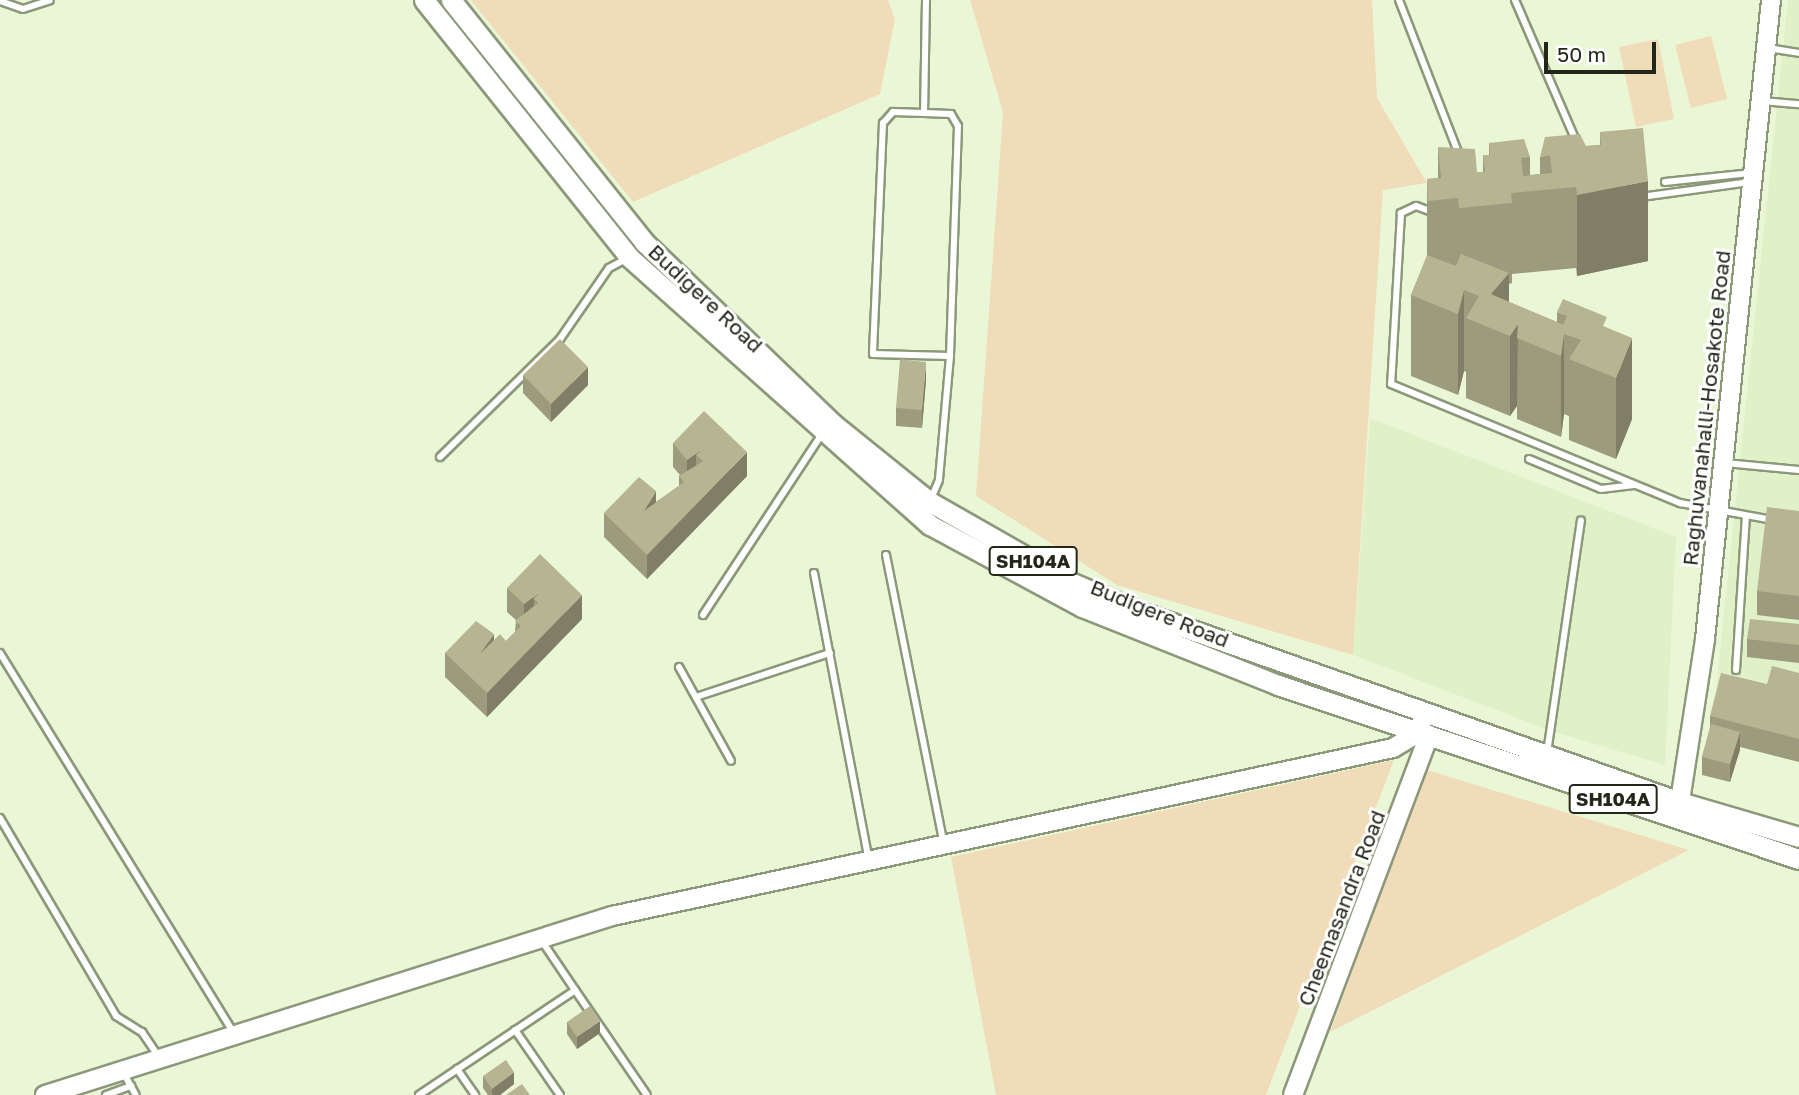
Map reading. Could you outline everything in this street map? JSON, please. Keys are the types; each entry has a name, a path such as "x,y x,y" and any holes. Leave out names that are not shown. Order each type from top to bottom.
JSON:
{"main road":[{"name":"Budigere Road","path":"424,0 629,257 822,434 930,525 1082,607 1424,734 1679,811 1799,837"},
{"name":"Budigere Road","path":"451,0 644,242 832,423 930,502 1097,595 1547,754 1799,859"}],"street":[{"name":"Raghuvanahalli-Hosakote Road","path":"1679,811 1718,514 1771,0"},
{"name":"Cheemasandra Road","path":"1293,1095 1424,734 1425,713"},
{"path":"45,1095 127,1079 160,1059 539,937 709,893 943,847 1393,748 1424,734"}],"lane":[{"path":"0,1 23,9 50,0"},
{"path":"924,113 926,0"},
{"path":"1398,0 1462,164"},
{"path":"1515,0 1578,144"},
{"path":"1766,48 1799,53"},
{"path":"1760,101 1799,104"},
{"path":"930,502 939,481 950,356 958,126 951,114 893,112 883,123 873,354 950,356"},
{"path":"1665,182 1752,177"},
{"path":"1628,198 1752,177"},
{"path":"1440,215 1416,206 1401,213 1391,384 1636,485 1718,514 1786,522"},
{"path":"440,457 560,339 609,268 629,257"},
{"path":"703,615 822,434"},
{"path":"1528,459 1601,489 1636,485"},
{"path":"1723,462 1799,470"},
{"path":"1736,670 1746,517"},
{"path":"1547,754 1581,520"},
{"path":"886,555 943,847"},
{"path":"814,573 869,862"},
{"path":"0,653 234,1034"},
{"path":"696,697 830,653"},
{"path":"679,667 731,761"},
{"path":"0,818 116,1016 142,1032 160,1059"},
{"path":"539,937 647,1095"},
{"path":"419,1095 575,990"},
{"path":"515,1030 560,1095"},
{"path":"457,1069 475,1095"},
{"path":"106,1095 127,1079 136,1095"}],"shaded area":[{"path":"471,0 888,0 895,19 880,94 633,202"},
{"path":"970,0 1372,0 1377,98 1427,183 1383,190 1353,655 1117,585 976,496 1003,112"},
{"path":"1788,0 1799,0 1799,678 1716,690"},
{"path":"1711,36 1727,99 1691,108 1675,45"},
{"path":"1658,39 1674,119 1636,127 1619,47"},
{"path":"1370,418 1676,537 1665,765 1551,731 1353,655"},
{"path":"1394,760 1266,1095 996,1095 951,857"},
{"path":"1427,770 1689,850 1330,1032"}],"building":[{"path":"1643,128 1648,181 1577,195 1576,187 1511,193 1512,203 1459,208 1458,198 1428,201 1427,179 1441,178 1438,147 1475,149 1477,172 1485,172 1483,155 1490,155 1489,143 1524,139 1530,157 1521,158 1523,176 1552,173 1550,155 1540,157 1545,137 1580,134 1586,146 1601,145 1600,132"},
{"path":"1461,254 1509,273 1491,294 1563,325 1567,316 1557,312 1563,299 1607,317 1603,326 1632,338 1616,378 1569,359 1581,340 1564,334 1561,356 1517,338 1518,324 1510,336 1466,318 1479,296 1464,290 1458,314 1411,295 1427,255 1456,266"},
{"path":"560,339 588,367 551,404 523,375"},
{"path":"900,359 926,362 922,410 896,408"},
{"path":"704,411 747,452 647,555 604,513 639,477 656,491 644,511 684,482 679,476 703,461 696,455 704,448 687,460 673,443"},
{"path":"1767,507 1799,511 1799,596 1757,591"},
{"path":"540,554 582,595 487,693 445,653 476,621 494,634 480,654 500,634 506,641 521,626 515,621 538,603 534,598 540,592 524,604 507,588"},
{"path":"1750,619 1799,624 1799,645 1747,639"},
{"path":"1772,666 1799,673 1799,739 1710,716 1721,673 1767,684"},
{"path":"1711,724 1740,732 1730,764 1702,757"},
{"path":"590,1006 600,1021 577,1037 567,1022"},
{"path":"506,1060 514,1072 492,1089 483,1076"},
{"path":"522,1084 530,1095 506,1095"}]}
